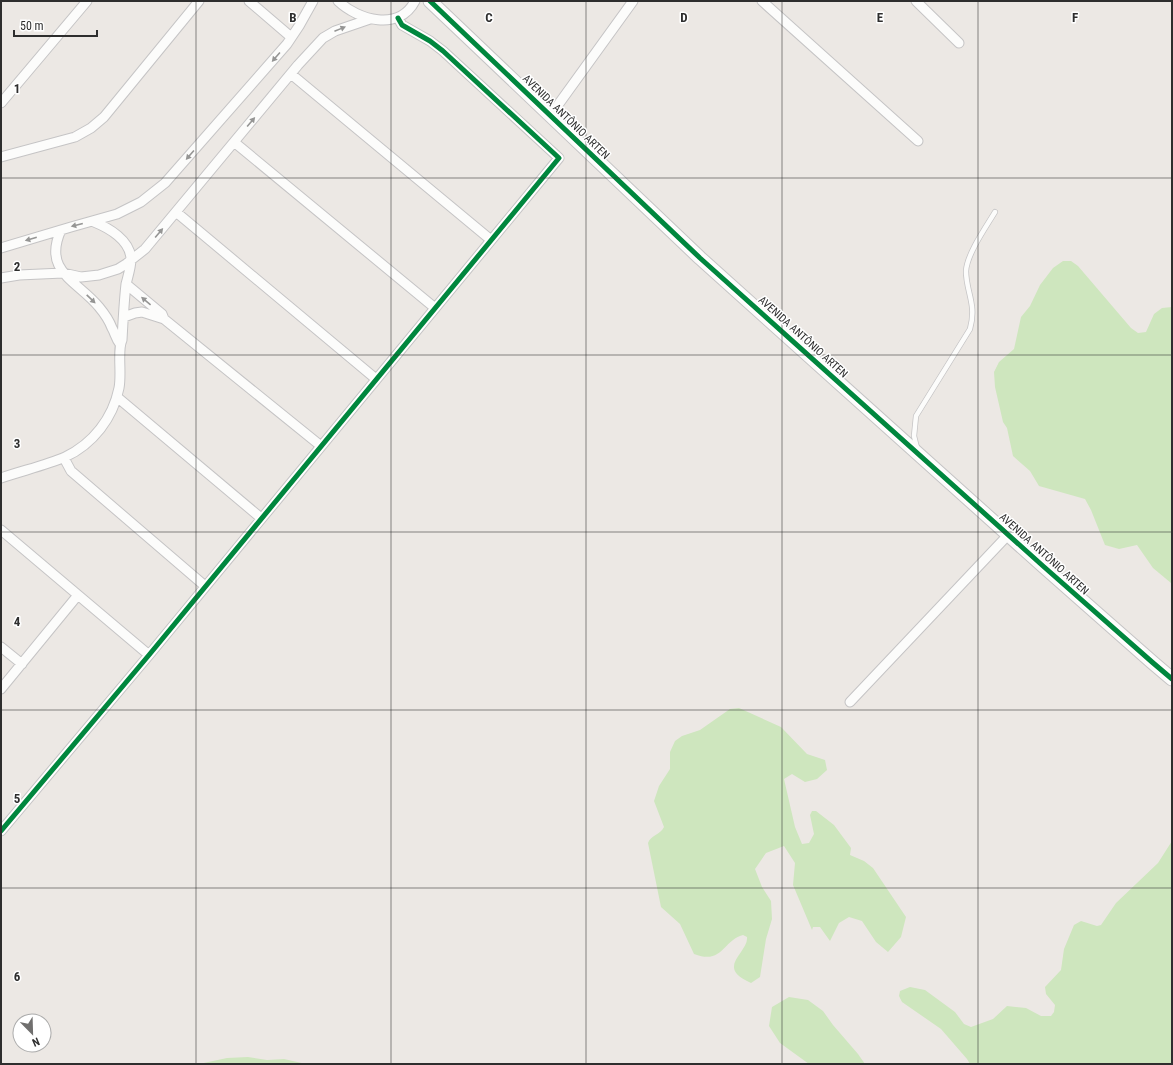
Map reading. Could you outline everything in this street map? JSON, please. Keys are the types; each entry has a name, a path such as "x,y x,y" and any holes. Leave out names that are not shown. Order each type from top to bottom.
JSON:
{"street":[{"path":"1,103 87,1"},
{"path":"2,155 75,137 91,128 104,117 199,1"},
{"path":"249,1 292,37"},
{"path":"1,248 94,222 117,214 141,202 165,184 292,37 313,1"},
{"path":"338,1 353,13 370,19 389,20 398,18 407,12 415,1"},
{"name":"AVENIDA ANTÔNIO ARTEN","path":"430,1 700,258 1008,535 1172,679"},
{"path":"550,116 633,1"},
{"path":"762,1 918,141"},
{"path":"916,1 959,43"},
{"path":"1,831 149,655 559,158 443,51 430,41 402,25 398,18"},
{"path":"1,278 19,275 63,273 81,276 99,276 118,269 131,260 145,249 291,74 323,38 335,31 370,19"},
{"path":"291,74 491,240"},
{"path":"234,142 435,308"},
{"path":"176,212 376,379"},
{"path":"1,478 64,458 84,445 97,433 107,419 117,397 121,374 120,344 122,340 126,284 131,260 129,250 121,238 104,226 94,222"},
{"path":"61,230 55,251 59,266 63,273 94,301 110,323 120,344"},
{"path":"126,284 162,314 164,319"},
{"path":"124,317 136,312 142,312 164,319 321,446"},
{"path":"117,397 261,518"},
{"path":"64,458 71,470 205,586"},
{"path":"1,530 149,655"},
{"path":"850,702 1008,535"},
{"path":"1,689 78,595"},
{"path":"1,647 22,664"}],"lane":[{"path":"919,455 914,436 916,416 970,329 973,314 966,271 971,254 995,212"}],"green space":[{"path":"1063,261 1071,261 1078,266 1131,328 1138,333 1146,332 1154,314 1162,308 1172,307 1171,583 1153,568 1137,545 1119,549 1105,545 1085,499 1039,486 1030,471 1013,456 1007,428 1003,422 995,387 994,372 999,362 1014,349 1021,317 1030,306 1040,285 1053,268"},
{"path":"739,708 781,727 807,754 825,760 827,770 817,779 805,782 792,774 784,779 795,827 802,844 809,843 814,834 810,815 812,811 816,811 834,825 851,848 850,855 864,861 873,868 906,917 901,937 888,952 876,942 862,921 849,917 839,923 830,941 820,927 813,927 812,930 793,885 795,863 784,846 766,853 755,869 762,887 771,901 772,919 766,939 760,977 751,983 740,977 735,971 734,966 746,943 747,937 743,935 736,938 722,951 711,957 704,957 694,954 680,924 661,907 648,843 651,838 660,832 664,827 654,801 659,786 670,769 670,752 675,741 682,736 700,730 730,709"},
{"path":"1172,841 1172,1064 970,1064 941,1029 902,1002 899,996 900,991 910,987 925,990 955,1012 964,1024 971,1027 993,1019 1007,1006 1026,1008 1041,1016 1051,1016 1054,1012 1055,1005 1046,994 1045,987 1061,970 1064,949 1074,925 1081,921 1097,926 1101,925 1116,903 1158,863"},
{"path":"789,997 808,1000 823,1011 865,1064 809,1064 780,1043 769,1026 772,1007"},
{"path":"248,1057 267,1060 284,1059 306,1064 199,1064 227,1058"}],"cycle path":[{"path":"430,1 700,258 1043,566 1172,679"},
{"path":"1,831 149,655 559,158 443,51 430,41 402,25 398,18"}]}
